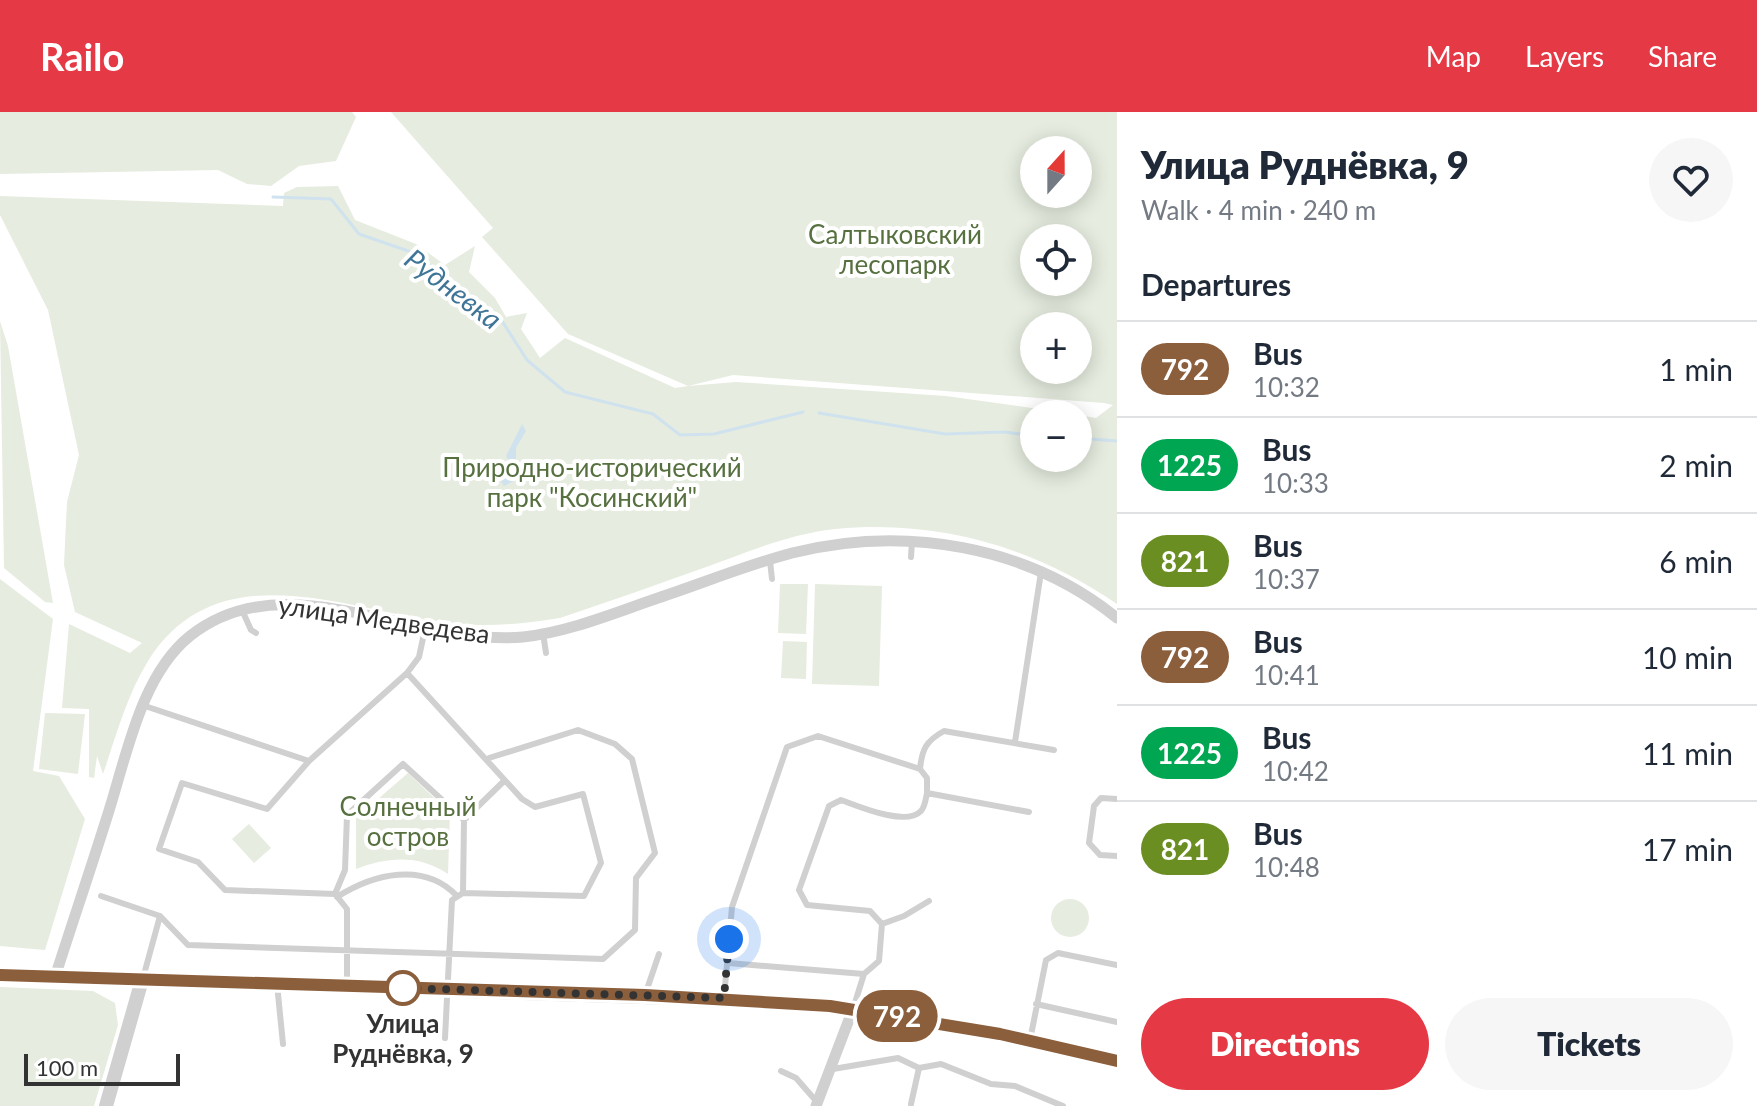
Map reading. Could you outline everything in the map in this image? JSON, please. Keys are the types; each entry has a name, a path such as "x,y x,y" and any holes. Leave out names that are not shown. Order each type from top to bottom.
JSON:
{"street":[{"name":"улица Медведева","path":"55,977 153,684 187,638 208,623 241,609 262,604 298,603 425,629 471,636 521,637 543,633 770,561 865,540 912,540 956,545 1041,572 1097,601 1117,618"},
{"path":"0,975 724,998 853,1009 1030,1040 1117,1061"},
{"path":"106,1106 142,980"},
{"path":"817,1104 833,1069 853,1009"}],"lane":[{"path":"911,557 912,540"},
{"path":"770,561 772,579"},
{"path":"1015,742 1041,572"},
{"path":"241,609 251,630 256,633"},
{"path":"425,629 419,657 407,673 309,761 267,809 182,783 159,849 198,862 225,890 336,896 383,875 423,876 447,885 460,895"},
{"path":"543,633 546,653"},
{"path":"407,673 489,758 504,781 535,807 583,794 601,863 584,896 460,895 452,900 450,990 445,1038"},
{"path":"145,706 309,761"},
{"path":"101,896 160,916 188,945 603,959 635,930 636,878 655,853 632,759 615,744 578,730 489,758"},
{"path":"920,769 928,740 944,731 1054,750"},
{"path":"724,998 732,907 787,747 818,736 920,769 927,778 927,793 919,814 888,817 841,800 829,806 799,890 807,905 870,911 882,924 879,961 864,974 853,1009"},
{"path":"336,896 345,870 347,815 403,764 464,820"},
{"path":"460,895 464,820 504,781"},
{"path":"927,793 1029,812"},
{"path":"1117,799 1101,798 1094,806 1089,843 1100,855 1117,856"},
{"path":"336,896 347,909 347,985"},
{"path":"882,924 906,916 929,901"},
{"path":"142,980 160,916"},
{"path":"1030,1040 1046,960 1058,953 1117,965"},
{"path":"645,995 659,954"},
{"path":"728,963 864,974"},
{"path":"277,984 283,1044"},
{"path":"1036,1004 1117,1022"},
{"path":"833,1069 898,1058 919,1068 941,1064 991,1084 1015,1086 1063,1106"},
{"path":"911,1105 919,1068"},
{"path":"781,1071 796,1078 817,1104"}],"green space":[{"path":"0,112 352,112 356,117 336,161 299,166 271,186 247,184 218,170 0,174"},
{"path":"391,112 1117,112 1117,604 1052,567 983,541 911,528 874,527 820,531 788,539 560,618 528,622 496,625 449,623 317,599 279,595 242,598 207,608 175,628 148,661 134,688 103,774 97,756 94,778 89,777 89,709 62,708 69,624 130,653 142,643 75,612 64,565 67,502 79,455 48,310 0,215 0,196 283,206 284,193 297,187 338,186 355,220 416,244 445,265 475,246 469,272 495,298 506,317 527,313 521,329 540,358 565,338 675,388 688,386 568,334 482,237 493,228"},
{"path":"0,321 8,346 53,603 45,602 4,568"},
{"path":"0,579 53,619 33,771 59,776 85,819 45,950 0,946"},
{"path":"780,584 808,584 806,634 778,633"},
{"path":"815,584 882,586 879,686 812,684"},
{"path":"783,641 807,642 806,679 781,678"},
{"path":"45,713 85,714 78,774 39,769"},
{"name":"Солнечный остров","path":"408,773 450,813 448,874 414,860 391,860 356,869 356,818"},
{"path":"249,824 271,848 254,863 232,839"},
{"path":"1070,899 1084,904 1089,918 1084,932 1070,937 1056,932 1051,918 1056,904"},
{"path":"0,987 93,991 115,1003 118,1025 94,1106 0,1106"}],"water":[{"path":"522,424 526,431 516,448 516,464 529,473 504,486 501,482 510,464 506,456"}],"waterway":[{"name":"Рудневка","path":"273,197 331,199 359,234 414,253 502,321 527,360 565,392 653,414 680,435 714,434 803,412"},
{"name":"Рудневка","path":"819,413 945,434 1020,434"},
{"name":"Рудневка","path":"1092,439 1117,441"}],"bus line":[{"name":"792","path":"0,975 645,995 830,1006 1000,1034 1117,1061"}],"place":[{"name":"Улица Руднёвка, 9","path":"403,988"}],"route":[{"path":"403,988 724,998 729,939"}],"park label":[{"name":"Салтыковский лесопарк","path":"895,250"},
{"name":"Природно-исторический парк \"Косинский\"","path":"592,483"}]}
